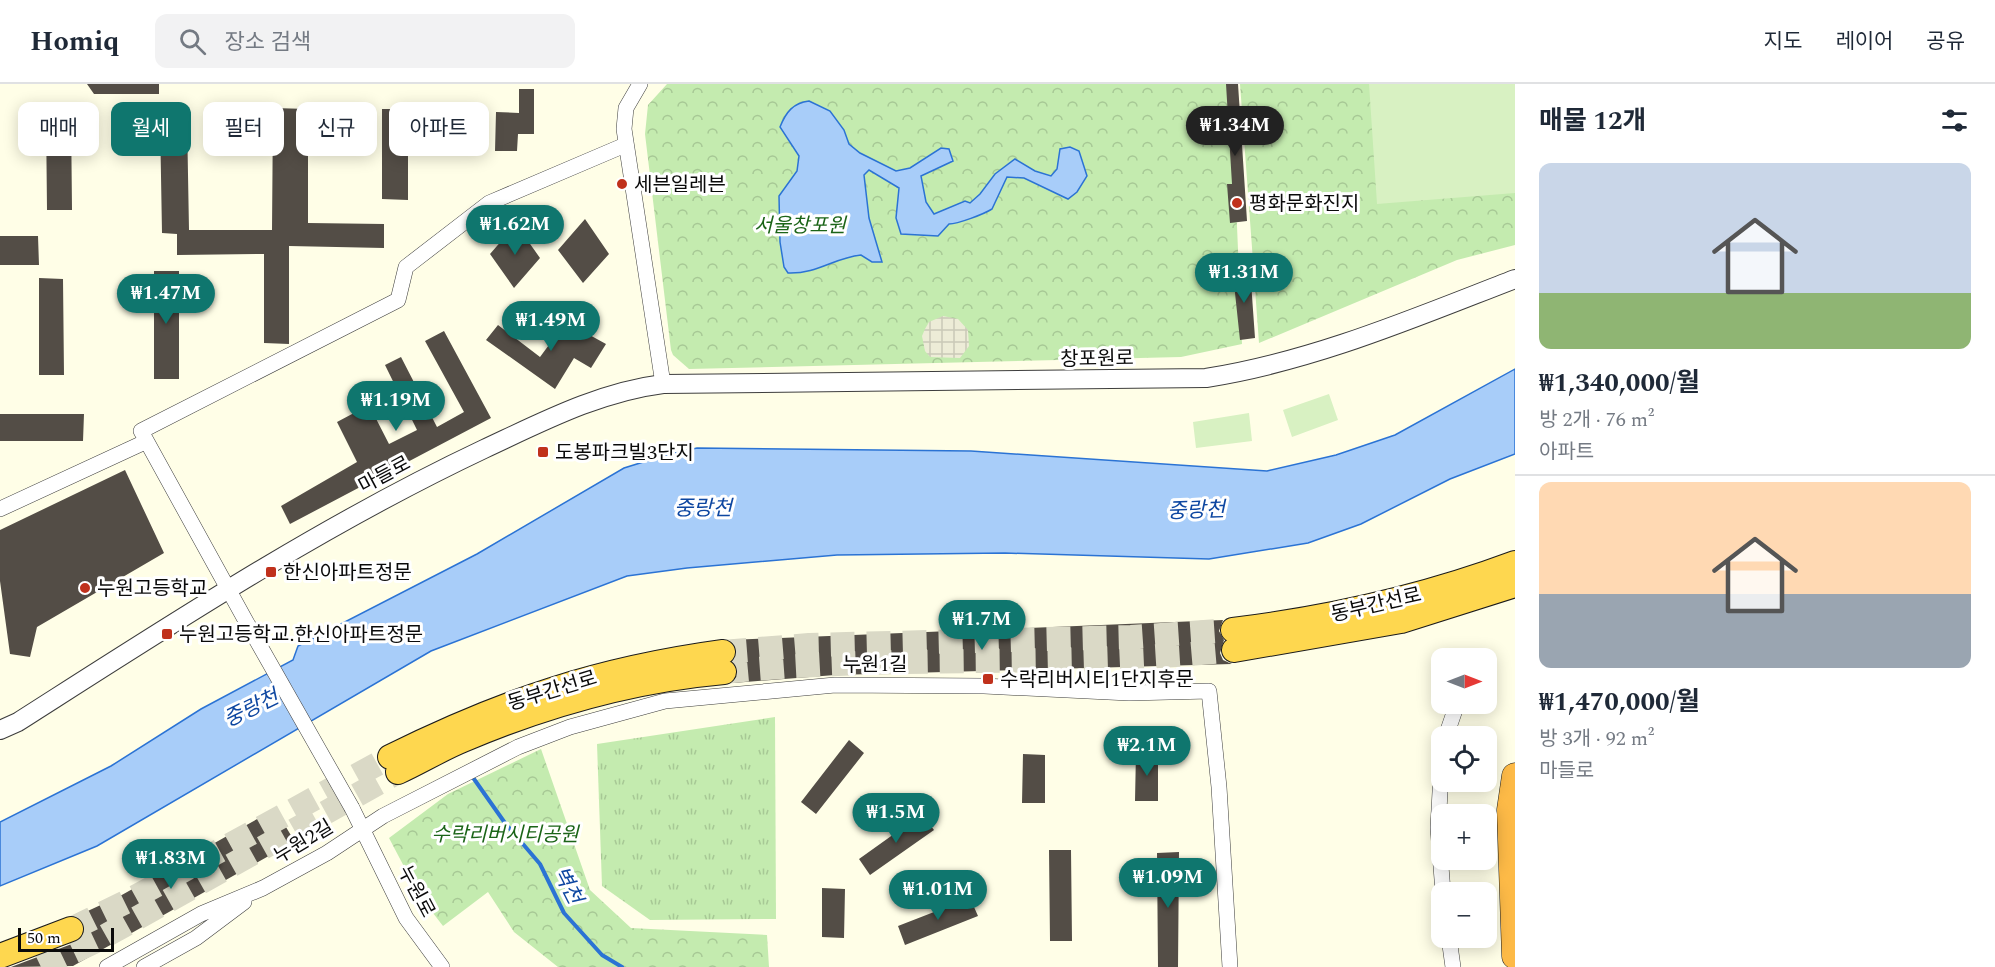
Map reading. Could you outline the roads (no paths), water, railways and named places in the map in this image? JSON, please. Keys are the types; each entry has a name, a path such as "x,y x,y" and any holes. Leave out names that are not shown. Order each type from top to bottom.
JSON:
{"highway":[{"name":"동부간선로","path":"1515,563 1465,582 1395,601 1302,621 1234,640 1401,621 1515,585"},
{"name":"동부간선로","path":"394,765 559,706 723,662"},
{"path":"1513,956 1510,810 1515,776"},
{"path":"0,956 71,929"}],"street":[{"path":"640,84 627,108 624,129 625,145 663,384"},
{"path":"0,509 143,436 398,300 406,267 489,203 625,145"},
{"name":"창포원로","path":"663,384 1206,378 1253,371 1334,348 1515,279"},
{"name":"마들로","path":"0,730 18,722 227,589 412,484 546,419 605,397 663,384"},
{"name":"누원로","path":"143,436 352,808 406,918 442,967"},
{"name":"누원1길","path":"363,829 390,812 518,747 570,727 665,700 835,685 984,686 1129,693 1209,691 1219,787 1230,967"},
{"path":"1440,792 1438,828 1442,882"},
{"name":"누원2길","path":"144,967 196,938 263,888 363,829"},
{"name":"누원2길","path":"107,967 201,915 263,888"},
{"path":"1450,948 1453,967"}],"water":[{"path":"809,101 830,111 844,130 849,144 860,153 896,171 910,168 941,148 949,149 953,161 921,176 926,202 934,214 965,201 970,203 995,174 1015,159 1035,171 1051,176 1057,169 1060,149 1070,147 1079,151 1087,176 1077,192 1068,199 1024,178 1007,177 992,209 949,224 938,236 901,234 896,218 899,188 869,170 864,175 869,218 882,262 872,262 861,255 842,259 817,269 788,273 784,267 780,242 779,196 797,171 799,156 780,127 791,109"},
{"name":"중랑천","path":"1515,369 1515,454 1450,479 1361,524 1308,543 1209,559 1005,553 837,555 687,568 627,576 431,651 97,846 0,886 0,822 111,766 201,709 293,660 298,646 477,554 624,468 697,448 971,451 1267,471 1336,455 1395,435"}],"waterway":[{"name":"벽천","path":"474,779 505,823 540,864 564,913 602,955 622,967"}],"tunnel":[{"path":"723,652 809,645 1131,637 1233,630"},
{"path":"724,672 851,664 1107,658 1234,650"},
{"path":"71,929 126,902 390,757"},
{"path":"41,967 98,940 398,772"}],"place":[{"name":"세븐일레븐","path":"622,184"},
{"name":"평화문화진지","path":"1237,203"},
{"name":"도봉파크빌3단지","path":"543,452"},
{"name":"한신아파트정문","path":"271,572"},
{"name":"누원고등학교","path":"85,588"},
{"name":"누원고등학교.한신아파트정문","path":"167,634"},
{"name":"수락리버시티1단지후문","path":"988,679"}],"park label":[{"name":"서울창포원","path":"800,225"},
{"name":"수락리버시티공원","path":"505,834"}]}
